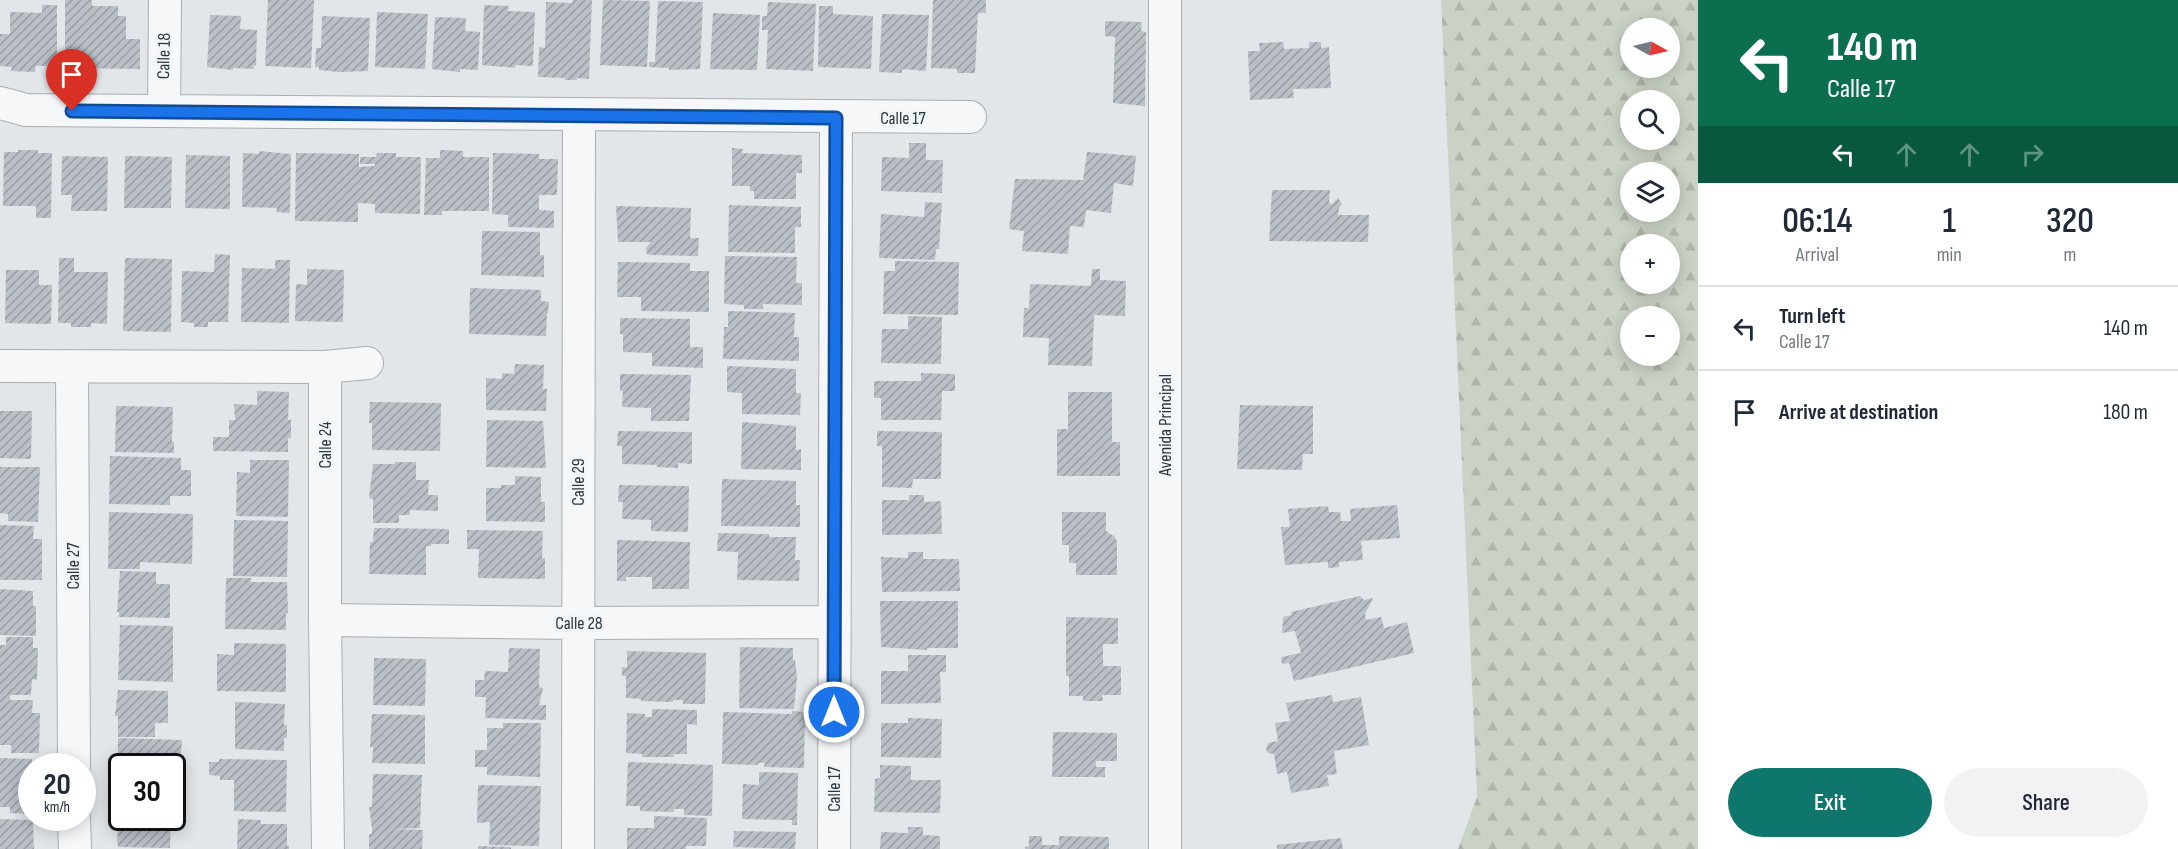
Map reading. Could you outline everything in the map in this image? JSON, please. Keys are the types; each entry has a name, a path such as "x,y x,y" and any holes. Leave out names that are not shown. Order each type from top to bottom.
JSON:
{"street":[{"name":"Calle 18","path":"164,111 165,0"},
{"name":"Avenida Principal","path":"1165,0 1165,849"},
{"name":"Calle 17","path":"0,103 26,110 836,118 970,117"},
{"name":"Calle 29","path":"578,849 579,114"},
{"name":"Calle 17","path":"834,849 836,118"},
{"path":"0,366 325,367 367,363"},
{"name":"Calle 27","path":"72,366 74,753"},
{"name":"Calle 24","path":"325,367 324,620 328,849"},
{"name":"Calle 28","path":"324,620 578,623 834,622"},
{"path":"75,831 75,849"}],"green space":[{"path":"1441,0 1698,0 1698,849 1458,849 1477,797"}],"building":[{"path":"65,0 92,0 92,6 118,6 118,16 126,16 126,39 140,39 140,69 65,68"},
{"path":"268,0 314,0 311,68 265,66"},
{"path":"573,0 592,0 589,79 565,80 565,78 538,77 539,47 545,48 546,2 572,3"},
{"path":"603,0 650,1 647,67 600,65"},
{"path":"933,0 986,0 986,13 978,13 975,73 957,73 957,69 931,68"},
{"path":"658,1 703,2 700,69 669,70 669,68 649,67 649,62 655,62"},
{"path":"768,2 816,4 813,71 766,69 768,30 762,30 762,16 767,16"},
{"path":"42,5 57,5 57,66 36,66 35,72 11,71 12,67 0,66 0,34 10,34 10,12 42,13"},
{"path":"484,5 509,6 508,11 535,12 533,66 515,65 515,68 482,65"},
{"path":"819,6 833,6 833,14 873,16 871,69 818,67"},
{"path":"377,12 428,14 425,69 375,67"},
{"path":"713,13 760,15 757,70 710,69"},
{"path":"882,14 929,15 926,71 902,69 902,73 879,72"},
{"path":"210,15 241,16 240,29 257,30 254,69 233,68 233,70 207,67"},
{"path":"322,16 370,18 368,71 338,72 319,70 319,67 315,67 316,48 321,48"},
{"path":"435,17 466,18 465,31 480,32 478,70 460,69 460,72 432,69"},
{"path":"1105,21 1142,22 1141,31 1146,32 1145,106 1113,103 1115,37 1105,36"},
{"path":"1283,42 1284,49 1309,48 1309,42 1321,42 1321,48 1329,47 1331,88 1293,89 1294,98 1250,100 1248,51 1260,51 1259,43"},
{"path":"909,143 926,143 926,160 943,160 942,193 881,191 882,157 909,158"},
{"path":"732,148 743,149 742,153 802,155 802,173 796,173 796,199 754,199 754,191 750,191 750,186 732,186"},
{"path":"18,150 52,153 51,218 36,218 36,206 3,206 4,152 18,152"},
{"path":"440,150 463,151 463,157 489,157 489,211 442,211 442,215 424,215 426,158 440,158"},
{"path":"259,151 291,154 290,213 276,212 277,208 242,207 243,153 259,154"},
{"path":"1087,152 1136,156 1133,186 1114,183 1111,213 1086,210 1084,227 1070,226 1068,254 1022,251 1024,231 1009,229 1015,179 1083,180"},
{"path":"296,153 359,154 359,167 375,166 375,164 360,164 360,157 376,157 377,153 396,153 396,157 421,157 420,214 375,213 375,204 358,203 358,222 295,221"},
{"path":"493,153 539,154 539,159 558,159 557,195 539,195 539,210 554,211 554,228 508,227 508,215 492,214"},
{"path":"186,155 230,156 230,209 185,208"},
{"path":"62,156 108,157 107,211 71,211 72,195 61,195"},
{"path":"125,156 172,157 171,208 124,208"},
{"path":"1272,190 1330,190 1329,203 1332,204 1338,198 1342,204 1338,215 1369,215 1368,242 1269,241"},
{"path":"925,202 942,203 939,249 936,249 935,260 879,258 881,214 924,217"},
{"path":"729,205 801,207 801,227 795,227 795,253 728,252"},
{"path":"616,206 691,208 690,238 699,238 698,256 651,255 647,254 646,248 651,242 618,242"},
{"path":"482,231 540,232 540,255 544,255 544,277 481,275"},
{"path":"215,254 230,255 228,322 208,322 208,327 194,327 194,323 181,322 182,271 214,272"},
{"path":"725,256 797,257 796,283 802,283 802,305 763,304 763,309 744,309 744,305 724,304"},
{"path":"59,258 74,258 74,272 108,272 107,324 91,323 91,327 71,327 71,323 58,323"},
{"path":"125,258 172,259 171,332 123,331"},
{"path":"275,260 290,260 289,323 241,322 242,268 275,269"},
{"path":"895,261 959,262 958,315 883,314 884,271 895,271"},
{"path":"618,262 690,263 690,271 709,271 709,312 641,311 641,297 617,297"},
{"path":"307,269 344,270 343,322 295,321 296,284 307,285"},
{"path":"1092,269 1100,269 1100,280 1126,281 1125,316 1094,315 1092,366 1048,365 1049,338 1023,337 1024,308 1029,308 1030,284 1091,286"},
{"path":"6,270 39,270 39,285 52,285 51,324 5,323"},
{"path":"470,288 541,290 541,301 549,302 546,336 469,334"},
{"path":"728,311 795,313 794,337 799,337 799,361 723,359 724,327 728,327"},
{"path":"908,316 942,317 941,364 881,363 882,329 908,329"},
{"path":"620,318 690,319 690,347 703,347 703,368 652,366 652,353 623,352"},
{"path":"515,364 544,365 543,389 547,389 546,411 486,410 486,378 502,379 502,373 514,374"},
{"path":"727,366 796,369 796,393 801,393 800,415 742,414 742,393 727,392"},
{"path":"921,373 955,374 955,391 942,391 941,420 881,420 881,398 874,398 874,381 921,381"},
{"path":"620,374 691,375 689,421 651,421 651,408 622,407 623,391 620,391"},
{"path":"257,391 289,392 288,420 291,420 291,438 288,438 288,452 213,451 213,437 229,437 229,420 235,420 234,404 257,405"},
{"path":"1068,392 1112,392 1112,442 1120,442 1120,476 1057,476 1057,429 1068,429"},
{"path":"370,402 441,403 440,451 372,450 372,423 369,423"},
{"path":"1240,405 1313,406 1313,454 1303,454 1302,470 1237,469"},
{"path":"116,406 173,407 174,453 115,452"},
{"path":"0,411 32,411 31,459 0,458"},
{"path":"487,420 543,421 546,468 486,467"},
{"path":"742,422 796,426 796,450 801,449 801,470 741,469"},
{"path":"618,431 692,432 692,464 678,463 678,468 622,464 622,446 617,446"},
{"path":"877,431 942,432 941,479 913,479 912,488 882,487 882,446 877,446"},
{"path":"110,456 181,458 181,470 191,470 191,496 170,496 170,505 109,504"},
{"path":"250,460 289,460 288,517 236,516 237,472 250,473"},
{"path":"395,462 416,462 416,480 429,480 428,495 438,495 438,511 410,510 410,515 399,515 399,523 373,523 373,499 369,498 373,464 395,464"},
{"path":"0,467 40,467 38,522 8,521 8,514 0,513"},
{"path":"515,476 541,477 541,502 545,502 545,522 486,521 486,488 515,485"},
{"path":"722,479 796,481 796,505 800,505 800,527 721,526"},
{"path":"619,485 689,486 688,532 651,531 651,520 622,519 623,502 618,502"},
{"path":"909,495 924,495 924,502 941,501 942,534 882,535 882,500 909,500"},
{"path":"1397,505 1400,538 1361,541 1363,560 1339,562 1339,567 1328,568 1328,562 1285,565 1281,527 1290,527 1288,509 1328,506 1329,512 1340,512 1341,521 1351,521 1350,509"},
{"path":"109,512 193,514 192,564 140,562 140,569 108,569"},
{"path":"1062,512 1106,512 1106,531 1115,537 1117,542 1117,575 1076,575 1076,563 1069,563 1069,545 1062,545"},
{"path":"234,520 288,521 287,577 233,576"},
{"path":"0,525 34,526 33,539 42,539 42,580 0,580"},
{"path":"374,528 449,529 449,544 426,546 426,575 369,574 370,542 373,542"},
{"path":"467,530 543,531 542,558 545,558 545,579 478,578 479,549 467,549"},
{"path":"718,533 796,537 795,560 800,560 799,581 737,580 738,552 717,551"},
{"path":"617,540 690,542 689,589 652,589 652,577 626,577 626,581 617,581"},
{"path":"908,552 923,552 923,559 959,559 960,591 882,592 881,557 908,558"},
{"path":"120,571 156,572 156,584 170,584 170,618 119,617 119,612 117,612"},
{"path":"226,578 251,578 251,582 287,582 286,630 225,629"},
{"path":"0,589 33,591 33,606 36,606 36,636 0,635"},
{"path":"1360,596 1364,600 1373,598 1365,614 1366,620 1381,617 1384,628 1407,622 1414,653 1294,681 1289,663 1282,664 1281,657 1301,653 1295,631 1282,633 1283,617 1292,615 1291,612"},
{"path":"880,601 958,601 958,648 927,648 927,650 881,647"},
{"path":"1066,617 1118,618 1118,644 1103,644 1103,666 1121,666 1121,695 1102,695 1103,701 1083,701 1083,696 1069,696 1069,676 1066,676"},
{"path":"120,625 173,626 173,682 118,680"},
{"path":"6,637 33,637 33,648 38,648 37,680 32,679 31,695 10,695 10,700 33,700 32,713 40,713 39,753 11,753 11,745 0,745 0,645 6,645"},
{"path":"234,643 286,644 286,692 217,691 217,654 234,655"},
{"path":"740,647 793,648 797,677 794,709 739,708"},
{"path":"509,648 540,649 539,687 543,688 539,705 546,705 546,720 485,718 486,697 475,697 475,680 484,680 485,671 508,672"},
{"path":"627,651 706,653 705,704 683,704 683,700 641,701 641,699 626,698 626,676 622,676 622,667 627,668"},
{"path":"908,655 946,655 946,672 940,672 941,703 881,704 881,671 908,671"},
{"path":"374,658 426,659 425,706 373,705"},
{"path":"118,690 168,691 168,723 155,723 155,737 118,737 118,716 115,716"},
{"path":"1332,695 1333,702 1361,697 1369,745 1334,751 1337,774 1327,775 1329,786 1291,793 1287,772 1277,774 1274,754 1266,750 1268,743 1278,741 1275,723 1290,721 1286,703"},
{"path":"235,702 285,704 284,725 287,725 287,738 284,738 284,751 235,749"},
{"path":"652,709 697,710 697,725 687,724 687,754 673,754 674,757 642,757 642,754 626,753 627,713 645,714 645,717 652,717"},
{"path":"792,711 805,712 804,768 764,767 765,763 758,763 758,765 722,764 723,712 792,714"},
{"path":"372,714 425,715 425,764 372,763 373,747 370,747"},
{"path":"908,718 942,719 941,758 881,757 881,723 908,723"},
{"path":"503,723 541,723 540,777 487,775 487,767 475,767 475,750 487,750 487,728 503,728"},
{"path":"1053,732 1117,733 1117,761 1096,761 1096,767 1105,767 1105,777 1052,777"},
{"path":"118,738 182,740 181,753 118,753"},
{"path":"0,758 18,759 18,813 10,813 10,807 0,807"},
{"path":"219,759 287,760 286,812 234,811 234,780 220,780 220,776 209,775 209,762 219,762"},
{"path":"628,762 713,765 712,816 684,815 684,809 674,809 673,812 640,811 640,806 626,806"},
{"path":"880,765 911,766 911,780 941,780 940,813 874,812 875,779 880,778"},
{"path":"759,772 798,773 797,825 792,825 792,820 742,819 743,784 759,785"},
{"path":"373,774 422,775 420,828 392,829 423,830 422,849 369,849 369,834 372,834 372,828 369,807 372,807"},
{"path":"478,785 541,786 539,846 489,845 490,822 477,823"},
{"path":"654,816 707,818 706,846 686,846 686,849 627,849 627,828 654,828"},
{"path":"0,819 18,820 18,831 33,831 34,849 0,849"},
{"path":"238,819 261,820 261,824 287,824 289,849 237,849"},
{"path":"908,827 923,827 923,835 940,836 940,849 880,849 881,832 908,833"},
{"path":"118,831 171,831 170,848 118,847"},
{"path":"734,831 796,832 795,849 733,847"},
{"path":"1029,836 1042,836 1042,845 1059,845 1059,836 1109,837 1109,849 1025,849 1029,846"},
{"path":"1341,838 1343,849 1277,849 1277,845"},
{"path":"478,846 511,847 511,849 478,849"}],"route":[{"path":"72,111 836,118 834,712"}]}
